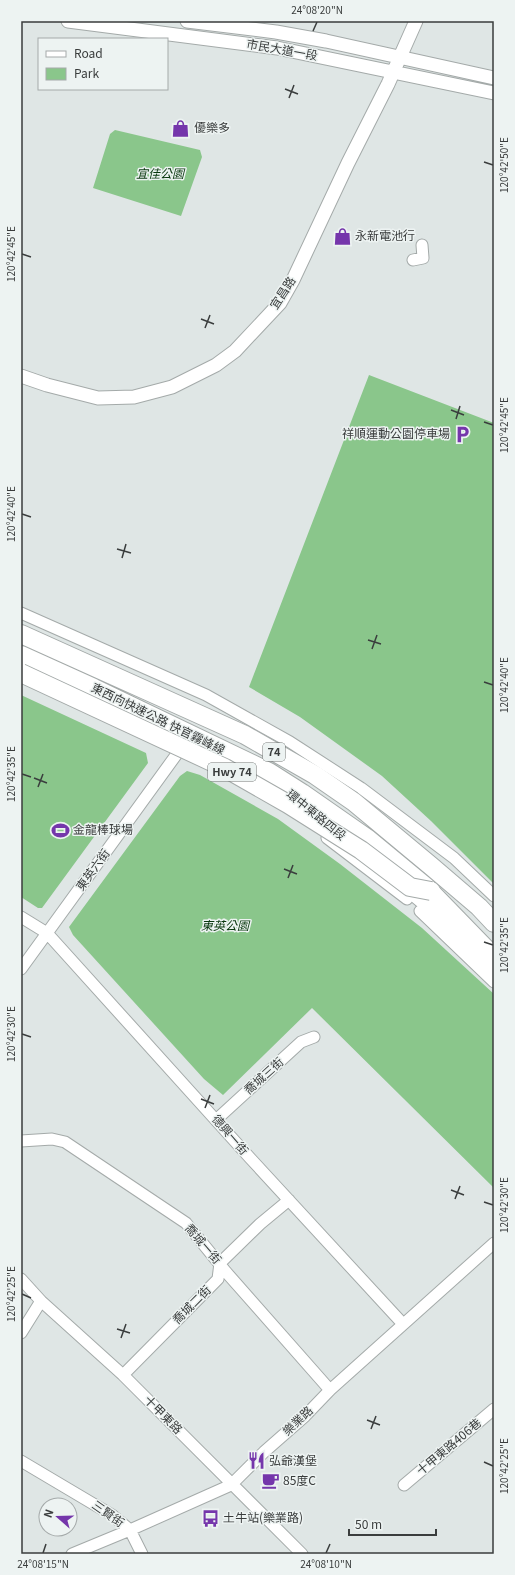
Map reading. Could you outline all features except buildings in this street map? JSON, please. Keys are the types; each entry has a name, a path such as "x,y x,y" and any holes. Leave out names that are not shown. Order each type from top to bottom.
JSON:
{"highway":[{"name":"東西向快速公路 快官霧峰線","path":"21,634 245,735 315,775 354,802 479,907 494,923"},
{"name":"東西向快速公路 快官霧峰線","path":"21,655 94,688 269,772 302,793 368,839 431,891 494,957"},
{"name":"Hwy 74","path":"21,673 225,768 288,804 361,850 410,888 431,891"}],"street":[{"name":"市民大道一段","path":"68,21 250,43 394,71 494,93"},
{"name":"市民大道一段","path":"187,21 276,32 326,41 494,78"},
{"name":"宜昌路","path":"21,376 47,385 98,398 134,397 172,387 216,365 235,351 280,303 394,71 416,21"},
{"path":"414,260 423,258 422,245"},
{"path":"21,613 206,695 290,742 361,788 447,853 494,896"},
{"name":"環中東路四段","path":"21,662 186,736 264,777 296,797 454,930 494,970"},
{"name":"環中東路四段","path":"21,681 179,752 235,782 322,834 411,903 494,982"},
{"name":"東英六街","path":"21,969 179,752"},
{"name":"德興一街","path":"21,917 47,932 403,1324"},
{"name":"喬城三街","path":"217,1119 301,1042 314,1037"},
{"name":"喬城一街","path":"21,1141 52,1139 65,1142 186,1224 231,1278 330,1390"},
{"path":"220,1263 260,1224 289,1200"},
{"name":"樂業路","path":"72,1554 231,1485 264,1452 305,1416 330,1390 494,1243"},
{"name":"喬城二街","path":"123,1375 218,1279 220,1263"},
{"name":"十甲東路","path":"21,1279 41,1301 123,1375 231,1485 302,1554"},
{"path":"21,1333 41,1301"},
{"name":"十甲東路406巷","path":"404,1485 494,1410"},
{"name":"三賢街","path":"21,1461 112,1515 130,1530 142,1554"}],"green space":[{"name":"宜佳公園","path":"115,130 200,150 202,157 181,216 93,188 110,134"},
{"path":"369,375 494,423 494,884 431,821 382,776 300,717 249,687"},
{"name":"金龍棒球場","path":"21,695 146,753 148,763 42,908 38,908 21,897"},
{"name":"東英公園","path":"187,771 200,775 278,819 340,864 422,928 494,994 494,1188 312,1008 223,1095 204,1079 73,935 69,927 180,776"}],"place":[{"name":"優樂多","path":"181,128"},
{"name":"永新電池行","path":"342,236"},
{"name":"祥順運動公園停車場","path":"463,434"},
{"name":"金龍棒球場","path":"60,830"},
{"name":"弘爺漢堡","path":"256,1461"},
{"name":"85度C","path":"270,1481"},
{"name":"土牛站(樂業路)","path":"210,1518"}]}
